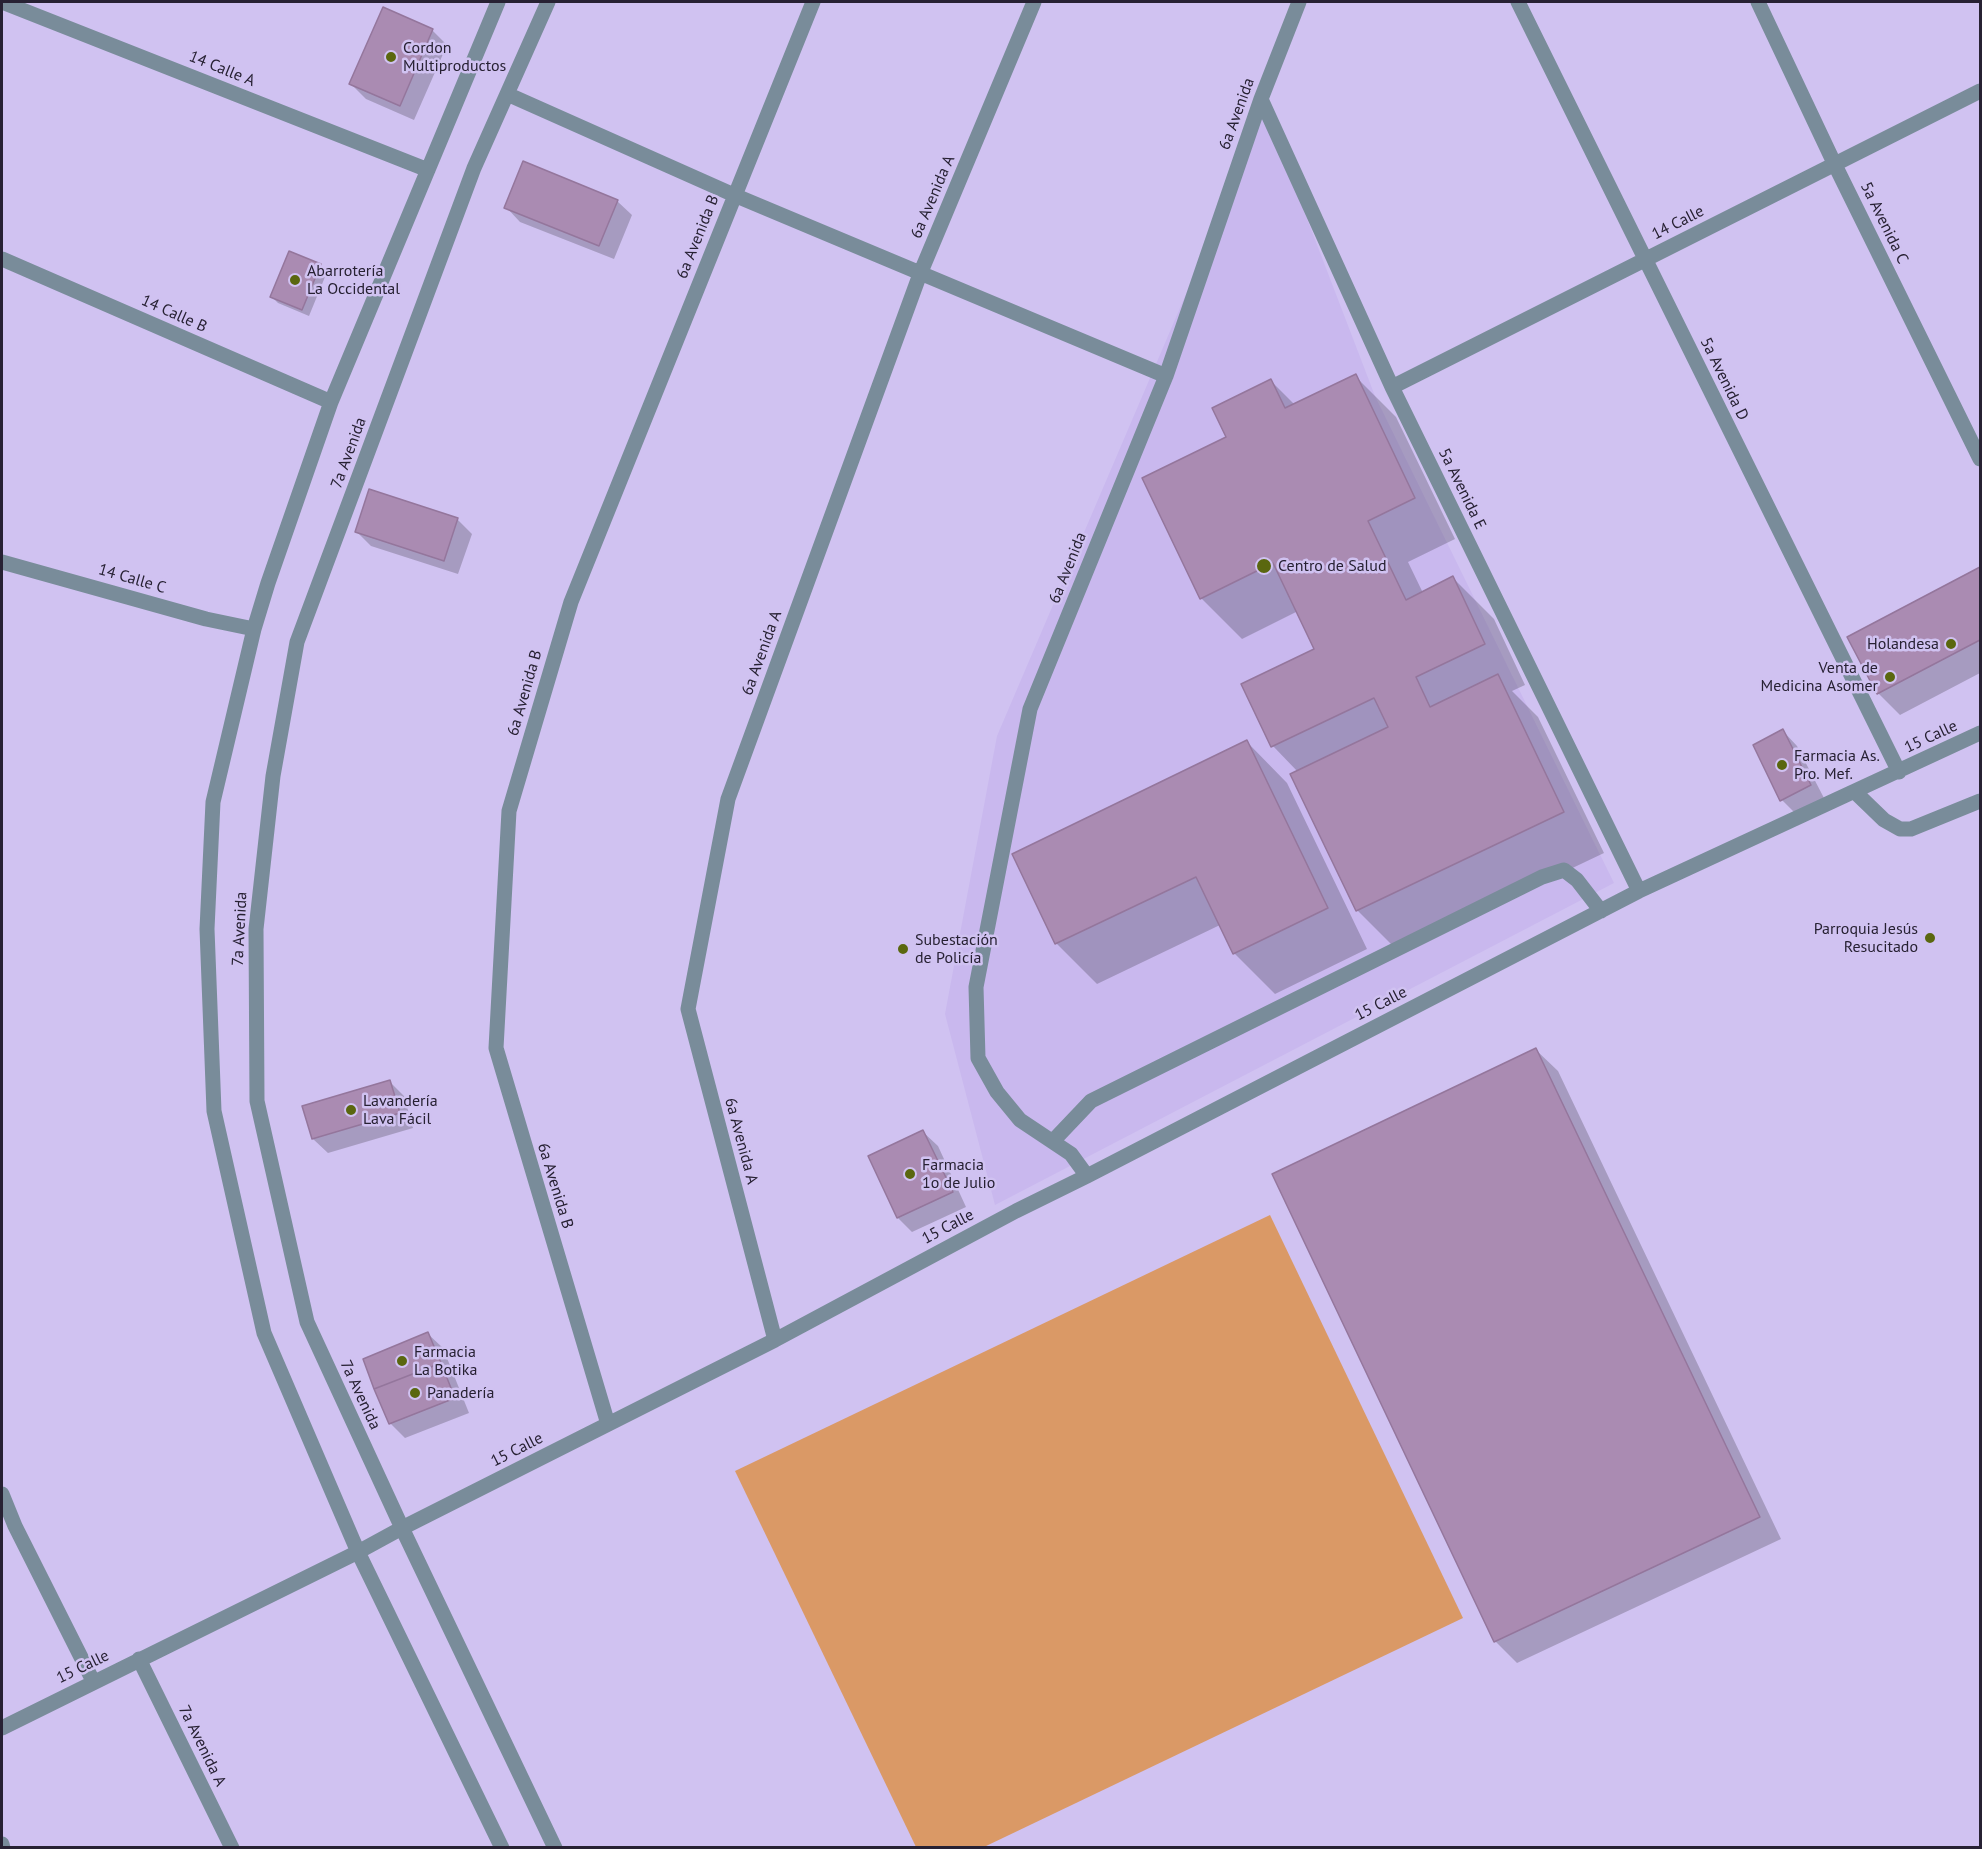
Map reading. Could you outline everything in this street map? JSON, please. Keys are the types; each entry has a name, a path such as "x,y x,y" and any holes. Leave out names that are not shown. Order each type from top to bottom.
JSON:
{"street":[{"name":"14 Calle A","path":"2,2 428,170"},
{"name":"7a Avenida","path":"498,2 332,402 254,629 213,802 207,929 214,1111 264,1333 358,1552 502,1848"},
{"name":"7a Avenida","path":"548,2 474,168 297,642 273,776 256,929 257,1101 307,1322 402,1528 555,1848"},
{"name":"6a Avenida B","path":"608,1424 496,1048 509,811 571,602 813,2"},
{"name":"6a Avenida A","path":"776,1340 687,1009 728,799 920,274 1034,2"},
{"name":"6a Avenida","path":"1087,1176 1071,1154 1020,1120 997,1092 978,1058 976,987 1030,709 1166,376 1261,99 1299,2"},
{"name":"5a Avenida D","path":"1518,2 1899,772"},
{"name":"5a Avenida C","path":"1758,2 1835,165 1980,459"},
{"name":"14 Calle","path":"1392,387 1980,92"},
{"path":"507,94 734,195 1166,376"},
{"name":"5a Avenida E","path":"1261,99 1392,387 1639,891"},
{"name":"14 Calle B","path":"2,259 332,402"},
{"name":"14 Calle C","path":"2,562 206,619 254,629"},
{"name":"15 Calle","path":"2,1728 93,1681 358,1552 776,1340 1016,1211 1639,891 1980,733"},
{"path":"1855,792 1884,820 1900,829 1911,829 1980,801"},
{"path":"1053,1141 1092,1101 1542,877 1564,870 1578,880 1601,911"},
{"path":"2,1494 15,1526 93,1681"},
{"name":"7a Avenida A","path":"139,1659 232,1848"}],"shaded area":[{"name":"Centro de Salud","path":"1265,109 1375,396 1614,883 995,1205 945,1014 997,736"},
{"path":"1270,1215 1463,1618 984,1847 916,1847 735,1471"}],"building":[{"name":"Cordon Multiproductos","path":"383,7 433,29 400,106 349,84"},
{"path":"523,161 618,200 599,246 504,208"},
{"name":"Abarrotería La Occidental","path":"289,251 321,264 302,310 270,297"},
{"path":"1356,374 1415,498 1368,521 1406,600 1453,576 1485,644 1416,677 1430,707 1498,674 1564,812 1356,911 1290,774 1388,727 1374,698 1271,747 1241,684 1314,649 1273,563 1200,599 1142,478 1226,437 1212,408 1271,379 1285,408"},
{"path":"369,489 458,518 444,561 355,532"},
{"path":"1980,567 1980,640 1877,694 1847,637"},
{"name":"Farmacia As. Pro. Mef.","path":"1783,729 1811,785 1780,801 1753,745"},
{"path":"1247,740 1328,908 1233,954 1196,877 1055,944 1012,854"},
{"path":"1536,1048 1760,1517 1494,1642 1272,1174"},
{"name":"Lavandería Lava Fácil","path":"390,1080 400,1113 312,1139 302,1106"},
{"name":"Farmacia 1o de Julio","path":"923,1130 953,1192 897,1218 868,1156"},
{"name":"Farmacia La Botika","path":"428,1332 441,1363 374,1389 363,1359"},
{"name":"Panadería","path":"441,1363 455,1398 389,1424 374,1389"}],"place":[{"name":"Cordon Multiproductos","path":"391,57"},
{"name":"Abarrotería La Occidental","path":"295,280"},
{"name":"Centro de Salud","path":"1264,566"},
{"name":"Holandesa","path":"1951,644"},
{"name":"Venta de Medicina Asomer","path":"1890,677"},
{"name":"Farmacia As. Pro. Mef.","path":"1782,765"},
{"name":"Parroquia Jesús Resucitado","path":"1930,938"},
{"name":"Subestación de Policía","path":"903,949"},
{"name":"Lavandería Lava Fácil","path":"351,1110"},
{"name":"Farmacia 1o de Julio","path":"910,1174"},
{"name":"Farmacia La Botika","path":"402,1361"},
{"name":"Panadería","path":"415,1393"}]}
